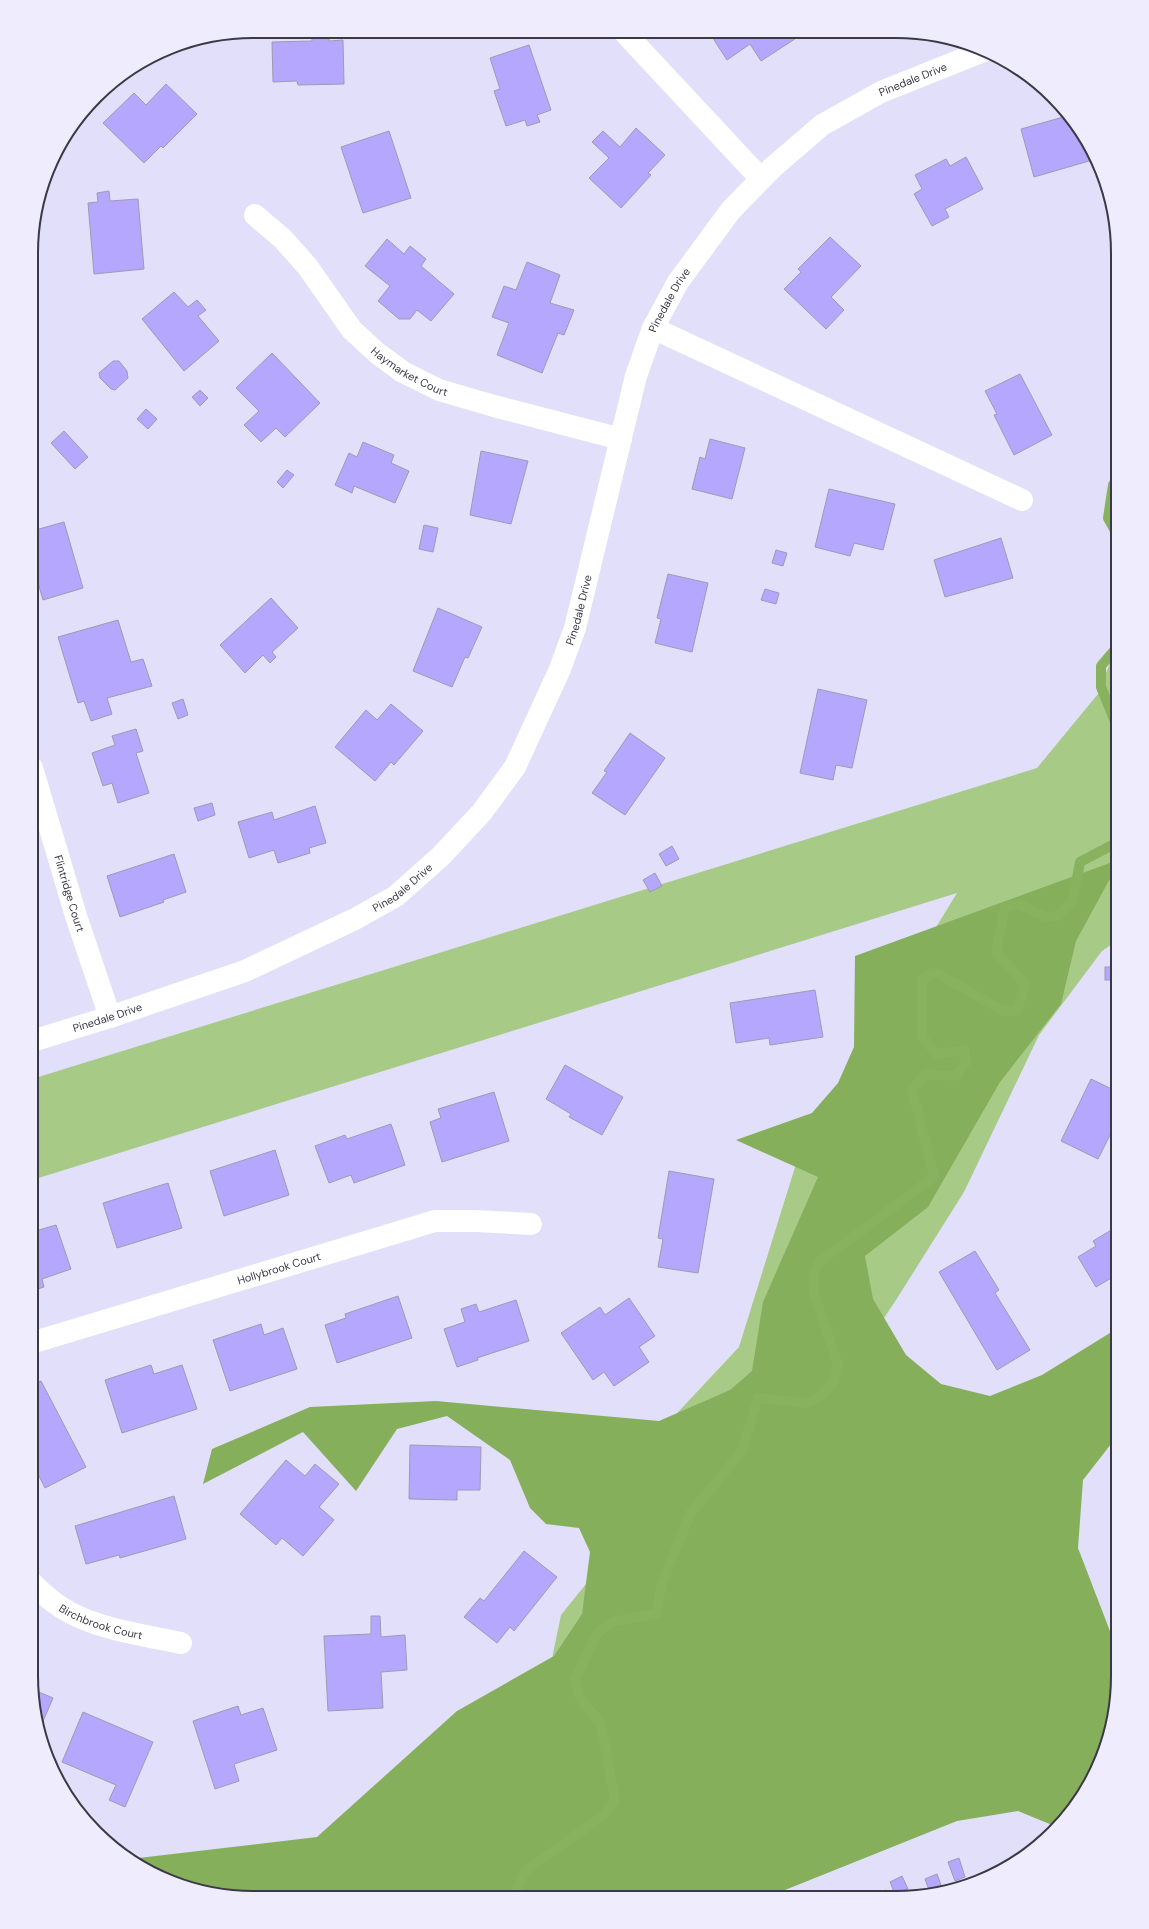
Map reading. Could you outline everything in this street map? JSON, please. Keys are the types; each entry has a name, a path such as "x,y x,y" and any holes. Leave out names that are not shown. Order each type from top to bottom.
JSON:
{"street":[{"path":"630,38 761,179"},
{"name":"Pinedale Drive","path":"38,1038 110,1018 245,971 362,916 396,896 441,856 482,812 515,767 560,669 575,628 605,498 636,376 653,328 678,282 731,210 761,179 822,125 874,95 977,53"},
{"name":"Haymarket Court","path":"255,215 283,239 306,266 352,330 377,353 403,372 439,390 621,439"},
{"path":"653,328 1022,500"},
{"name":"Flintridge Court","path":"38,788 76,916 110,1018"},
{"name":"Hollybrook Court","path":"38,1341 435,1222 476,1221 531,1224"},
{"name":"Birchbrook Court","path":"38,1588 62,1608 87,1620 122,1631 181,1643"}],"green space":[{"path":"1111,660 1111,945 1102,951 1039,1035 964,1192 896,1300 829,1401 543,1702 561,1615 639,1518 651,1441 739,1347 801,1148 957,893 38,1178 38,1077 1037,768 1098,694"},
{"path":"1111,863 1111,877 1076,941 1061,1004 1000,1082 928,1207 865,1256 873,1299 906,1355 941,1384 990,1396 1042,1375 1111,1332 1111,1444 1083,1480 1078,1548 1111,1634 1111,1690 1104,1732 1095,1759 1075,1796 1067,1807 1051,1825 1018,1811 957,1821 783,1891 239,1891 211,1887 184,1880 170,1875 138,1858 317,1837 457,1711 554,1656 582,1614 590,1552 579,1528 546,1524 530,1508 510,1460 447,1416 397,1429 356,1491 303,1432 203,1484 212,1449 310,1407 436,1401 659,1421 730,1390 752,1371 763,1302 818,1177 736,1140 812,1113 838,1083 854,1047 855,956"}],"building":[{"path":"312,38 329,38 329,41 343,40 344,84 298,85 297,81 273,82 272,42 312,41"},
{"path":"713,38 796,38 761,61 750,44 727,60"},
{"path":"529,45 551,110 537,115 540,122 527,126 525,120 506,126 494,91 500,89 490,58"},
{"path":"166,84 197,114 163,148 161,146 144,163 103,123 134,93 146,105"},
{"path":"1063,117 1075,133 1090,161 1034,177 1021,129"},
{"path":"636,128 665,155 648,173 651,175 621,208 589,178 609,158 592,142 603,131 620,147"},
{"path":"389,131 411,198 363,213 341,147"},
{"path":"966,157 983,189 945,209 949,217 932,226 914,194 922,189 915,175 946,159 950,166"},
{"path":"109,191 110,201 138,199 144,269 94,274 88,203 98,202 97,193"},
{"path":"830,237 861,266 831,297 844,310 826,329 784,289 801,272 798,269"},
{"path":"387,239 404,254 410,246 426,259 421,266 454,294 431,321 417,310 410,319 399,319 378,301 390,286 365,266"},
{"path":"527,262 560,275 550,303 574,310 564,335 558,333 542,373 497,355 509,323 492,317 504,286 516,290"},
{"path":"174,292 188,307 197,300 206,310 198,316 219,341 184,371 142,319"},
{"path":"272,353 320,403 285,437 276,428 261,442 244,425 259,411 236,388"},
{"path":"113,361 119,361 127,371 128,378 115,390 111,389 100,378 99,373"},
{"path":"1020,374 1052,435 1014,455 994,415 997,414 985,391"},
{"path":"200,390 208,398 200,406 192,397"},
{"path":"146,409 157,419 148,429 137,419"},
{"path":"64,431 88,457 75,469 51,443"},
{"path":"710,439 745,448 732,499 692,489 700,457 705,459"},
{"path":"363,442 394,455 391,463 409,471 395,503 354,486 352,493 335,485 349,453 357,457"},
{"path":"481,451 528,461 511,524 470,515"},
{"path":"287,470 294,475 283,488 277,482"},
{"path":"829,489 895,504 883,550 854,543 850,556 815,547"},
{"path":"64,522 83,588 43,600 38,583 38,529"},
{"path":"424,525 438,528 433,552 419,549"},
{"path":"1001,538 1013,578 945,597 934,560"},
{"path":"776,550 787,553 783,566 772,563"},
{"path":"668,574 708,583 692,652 655,643 661,619 657,618"},
{"path":"765,589 779,593 776,604 761,600"},
{"path":"271,598 298,628 272,652 276,657 270,663 263,655 245,673 220,645"},
{"path":"438,608 482,627 468,658 465,657 452,687 413,671"},
{"path":"118,620 131,662 143,659 152,686 107,698 112,714 91,721 84,701 78,703 58,637"},
{"path":"818,689 867,700 852,768 836,765 833,780 800,773"},
{"path":"183,699 188,715 178,719 172,703"},
{"path":"391,704 423,731 394,765 391,762 375,781 335,747 366,710 377,720"},
{"path":"136,729 143,751 136,753 149,793 118,803 112,783 103,786 92,753 115,745 112,736"},
{"path":"630,733 665,758 625,815 592,793 607,772 604,771"},
{"path":"212,803 215,815 198,821 194,808"},
{"path":"315,806 326,843 309,848 310,853 278,863 274,850 249,858 238,822 272,812 274,820"},
{"path":"672,846 679,859 666,866 659,854"},
{"path":"174,854 186,892 163,900 164,902 120,917 107,876"},
{"path":"655,873 662,886 650,892 643,880"},
{"path":"1105,967 1111,967 1111,980 1105,980"},
{"path":"815,990 823,1037 770,1045 769,1038 736,1043 730,1003"},
{"path":"565,1065 623,1097 602,1135 569,1117 571,1114 546,1099"},
{"path":"1091,1079 1111,1089 1111,1133 1098,1159 1061,1141"},
{"path":"494,1092 509,1141 442,1162 430,1122 441,1118 438,1109"},
{"path":"391,1124 405,1165 354,1183 351,1175 329,1183 315,1146 345,1135 347,1139"},
{"path":"275,1150 289,1195 224,1216 210,1171"},
{"path":"669,1171 714,1179 698,1273 658,1267 663,1239 658,1238"},
{"path":"168,1183 182,1228 117,1248 103,1203"},
{"path":"56,1225 71,1269 42,1279 44,1287 38,1289 38,1230"},
{"path":"1111,1230 1111,1278 1096,1287 1078,1257 1096,1246 1093,1241"},
{"path":"975,1251 999,1290 995,1293 1030,1350 997,1370 939,1272"},
{"path":"398,1296 412,1338 337,1363 325,1325 346,1318 345,1314"},
{"path":"629,1298 655,1336 639,1347 649,1362 614,1386 604,1372 593,1380 561,1333 600,1307 605,1315"},
{"path":"516,1300 529,1341 477,1358 478,1360 457,1367 444,1329 465,1322 461,1309 476,1304 479,1312"},
{"path":"261,1324 264,1335 283,1328 297,1369 230,1391 213,1340"},
{"path":"151,1365 154,1374 182,1365 197,1409 122,1433 105,1380"},
{"path":"41,1381 86,1467 45,1488 38,1474 38,1382"},
{"path":"410,1445 481,1447 480,1490 457,1490 457,1500 409,1499"},
{"path":"286,1460 305,1476 315,1464 339,1484 319,1507 334,1520 303,1556 282,1538 276,1545 240,1514"},
{"path":"174,1496 186,1539 120,1558 119,1555 86,1564 75,1526"},
{"path":"524,1551 557,1577 514,1631 510,1627 497,1643 464,1617 480,1598 484,1601"},
{"path":"371,1616 380,1616 381,1637 405,1635 407,1670 381,1672 383,1708 328,1711 324,1636 371,1634"},
{"path":"38,1692 53,1698 43,1722"},
{"path":"238,1706 241,1715 263,1708 277,1750 234,1764 239,1781 215,1789 193,1721"},
{"path":"83,1712 153,1742 125,1807 109,1800 116,1785 62,1762"},
{"path":"959,1858 965,1877 955,1881 948,1862"},
{"path":"937,1874 941,1885 928,1888 925,1879"},
{"path":"902,1876 908,1889 903,1891 894,1891 890,1882"}],"waterway":[{"path":"1111,498 1108,518 1111,523"},
{"path":"1111,654 1101,666 1101,687 1111,712"},
{"path":"516,1891 525,1871 604,1815 615,1800 601,1724 580,1698 575,1679 598,1632 613,1622 657,1613 661,1586 690,1514 742,1451 758,1398 806,1403 820,1397 834,1382 838,1364 815,1297 813,1277 819,1262 934,1177 912,1090 925,1074 956,1076 966,1062 964,1050 937,1054 922,1037 922,980 932,973 939,974 1003,1011 1017,1011 1025,984 996,952 1005,907 1018,904 1046,917 1058,916 1073,900 1080,862 1111,846"}]}
